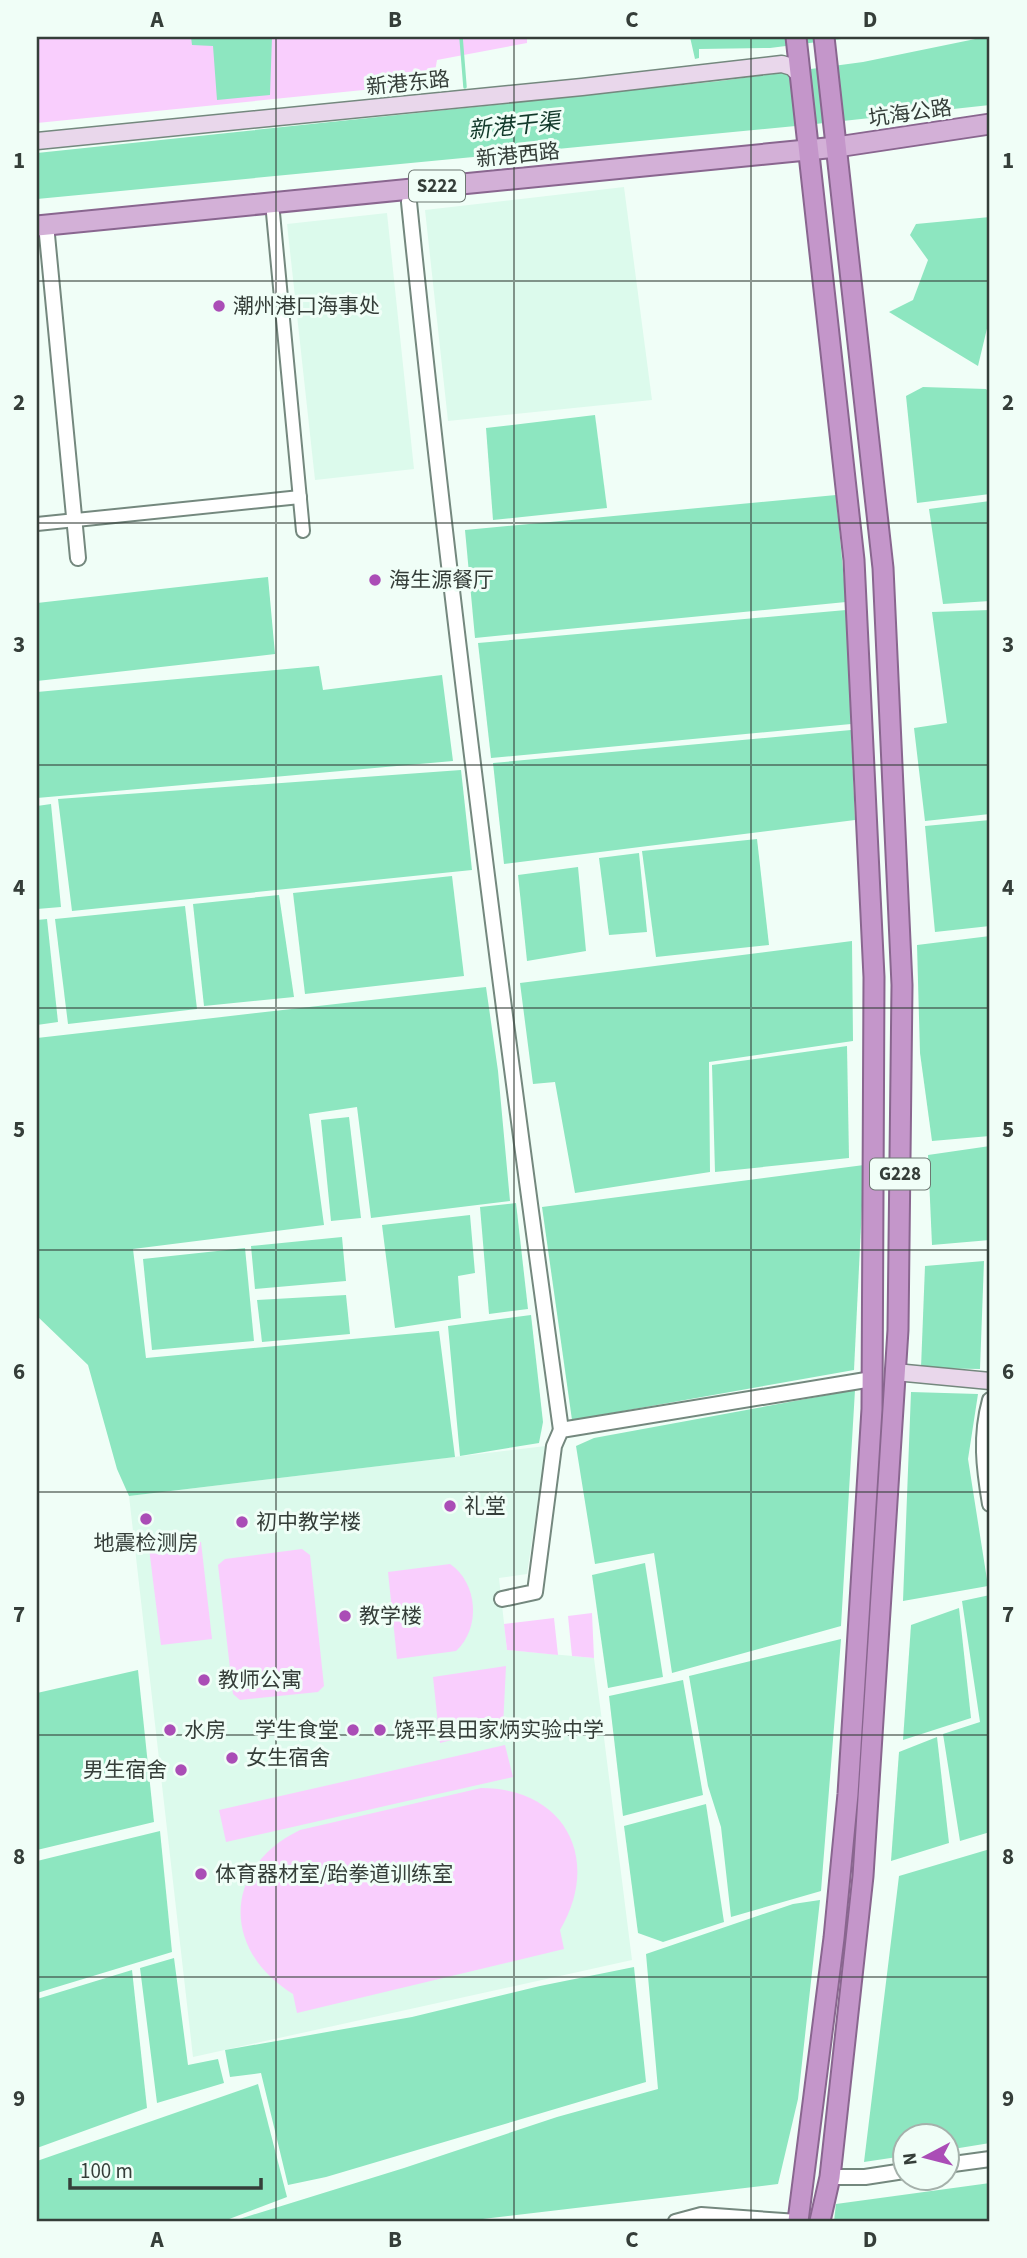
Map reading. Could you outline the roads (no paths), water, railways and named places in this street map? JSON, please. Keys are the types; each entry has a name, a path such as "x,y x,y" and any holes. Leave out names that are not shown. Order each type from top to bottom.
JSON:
{"highway":[{"name":"G228","path":"820,2221 830,2177 863,1876 898,1330 902,985 883,568 825,46"},
{"name":"G228","path":"794,58 808,142 854,560 874,977 872,1409 848,1794 834,1938 798,2221"},
{"path":"873,1329 898,1330"},
{"path":"872,1409 893,1410"},
{"path":"804,2174 830,2177"}],"main road":[{"name":"新港东路","path":"37,142 582,87 794,58"},
{"name":"坑海公路","path":"837,146 990,124"},
{"name":"新港西路","path":"42,230 808,142 837,146"},
{"path":"895,1372 990,1381"}],"street":[{"path":"409,202 436,466 477,804 561,1430 554,1446 535,1592 502,1599"},
{"path":"274,213 303,531"},
{"path":"42,230 78,558"},
{"path":"37,524 300,497"},
{"path":"561,1430 872,1379"},
{"path":"990,1400 984,1423 983,1460 990,1504"},
{"path":"960,2163 990,2159"},
{"path":"830,2177 865,2178 890,2174"},
{"path":"675,2221 701,2214 798,2221"}],"water":[{"path":"191,37 272,37 270,95 217,100 213,46 192,45"},
{"path":"690,37 857,37 770,48 699,49 699,58 695,59"},
{"name":"新港干渠","path":"990,37 990,105 37,199 37,153 720,81 863,62"},
{"path":"990,217 990,316 978,366 889,312 913,300 928,260 910,235 916,224"},
{"path":"923,387 986,389 990,393 990,494 917,503 906,396"},
{"path":"595,415 607,508 493,520 486,428"},
{"path":"836,495 846,602 475,638 465,530"},
{"path":"990,501 990,601 943,604 929,509"},
{"path":"268,577 275,654 37,681 37,603"},
{"path":"846,610 851,724 491,758 478,643"},
{"path":"990,610 990,814 925,821 914,728 947,723 932,612"},
{"path":"319,666 323,690 442,675 453,761 37,798 37,692"},
{"path":"851,730 855,820 504,864 493,763"},
{"path":"461,770 472,870 72,911 58,799"},
{"path":"51,804 61,907 37,909 37,806"},
{"path":"990,820 990,926 935,932 925,826"},
{"path":"757,839 769,945 656,957 642,851"},
{"path":"639,853 647,932 609,935 599,858"},
{"path":"578,867 586,951 527,961 518,875"},
{"path":"452,876 464,976 305,994 293,893"},
{"path":"279,895 294,997 204,1006 193,904"},
{"path":"185,906 197,1009 68,1024 55,919"},
{"path":"47,919 58,1022 37,1025 37,920"},
{"path":"990,936 990,1136 932,1141 920,1053 917,945"},
{"path":"852,941 853,1041 709,1062 710,1172 575,1193 555,1082 533,1084 520,983"},
{"path":"486,987 498,1071 510,1201 371,1218 357,1107 309,1114 324,1225 133,1249 146,1358 439,1331 455,1457 129,1496 117,1469 88,1365 37,1316 37,1038"},
{"path":"847,1046 849,1158 715,1172 712,1065"},
{"path":"349,1117 361,1218 331,1221 321,1120"},
{"path":"990,1146 990,1240 932,1245 928,1155"},
{"path":"864,1165 854,1370 572,1420 542,1207"},
{"path":"516,1203 528,1309 489,1314 480,1207"},
{"path":"470,1215 475,1273 458,1276 461,1318 395,1328 382,1225"},
{"path":"342,1237 346,1281 255,1289 251,1246"},
{"path":"245,1248 254,1341 152,1350 143,1259"},
{"path":"984,1261 980,1369 921,1368 925,1266"},
{"path":"346,1295 350,1334 262,1342 257,1300"},
{"path":"531,1315 543,1422 539,1443 460,1456 448,1326"},
{"path":"855,1390 841,1626 672,1673 654,1553 595,1564 576,1446 594,1438"},
{"path":"911,1392 978,1394 968,1459 988,1586 903,1601"},
{"path":"645,1563 663,1677 608,1688 592,1575"},
{"path":"990,1595 990,1832 960,1841 943,1734 980,1722 962,1601"},
{"path":"959,1608 971,1718 903,1740 911,1625"},
{"path":"841,1639 821,1891 731,1917 721,1827 708,1786 689,1676"},
{"path":"138,1670 154,1822 37,1850 37,1693"},
{"path":"683,1680 703,1795 623,1816 609,1696"},
{"path":"937,1737 949,1843 891,1861 899,1752"},
{"path":"706,1804 724,1922 663,1942 638,1933 624,1826"},
{"path":"160,1831 172,1952 37,1993 37,1861"},
{"path":"990,1849 990,2143 960,2148 960,2122 890,2122 890,2158 864,2162 899,1876"},
{"path":"820,1900 798,2099 778,2184 466,2221 233,2221 557,2117 658,2089 646,1954 793,1904"},
{"path":"174,1958 188,2065 218,2059 224,2083 157,2103 140,1968"},
{"path":"634,1967 646,2082 326,2177 288,2185 261,2073 230,2077 225,2050 412,2017 540,1986"},
{"path":"132,1970 147,2108 37,2148 37,1999"},
{"path":"258,2084 287,2197 224,2221 37,2221 37,2161"},
{"path":"990,2183 990,2221 834,2221 836,2204 924,2192 960,2192 960,2187"}],"waterway":[{"path":"461,37 465,87"}],"place":[{"name":"潮州港口海事处","path":"219,306"},
{"name":"海生源餐厅","path":"375,580"},
{"name":"礼堂","path":"450,1506"},
{"name":"地震检测房","path":"146,1519"},
{"name":"初中教学楼","path":"242,1522"},
{"name":"教学楼","path":"345,1616"},
{"name":"教师公寓","path":"204,1680"},
{"name":"水房","path":"170,1730"},
{"name":"学生食堂","path":"353,1730"},
{"name":"饶平县田家炳实验中学","path":"380,1730"},
{"name":"女生宿舍","path":"232,1758"},
{"name":"男生宿舍","path":"181,1770"},
{"name":"体育器材室/跆拳道训练室","path":"201,1874"}]}
